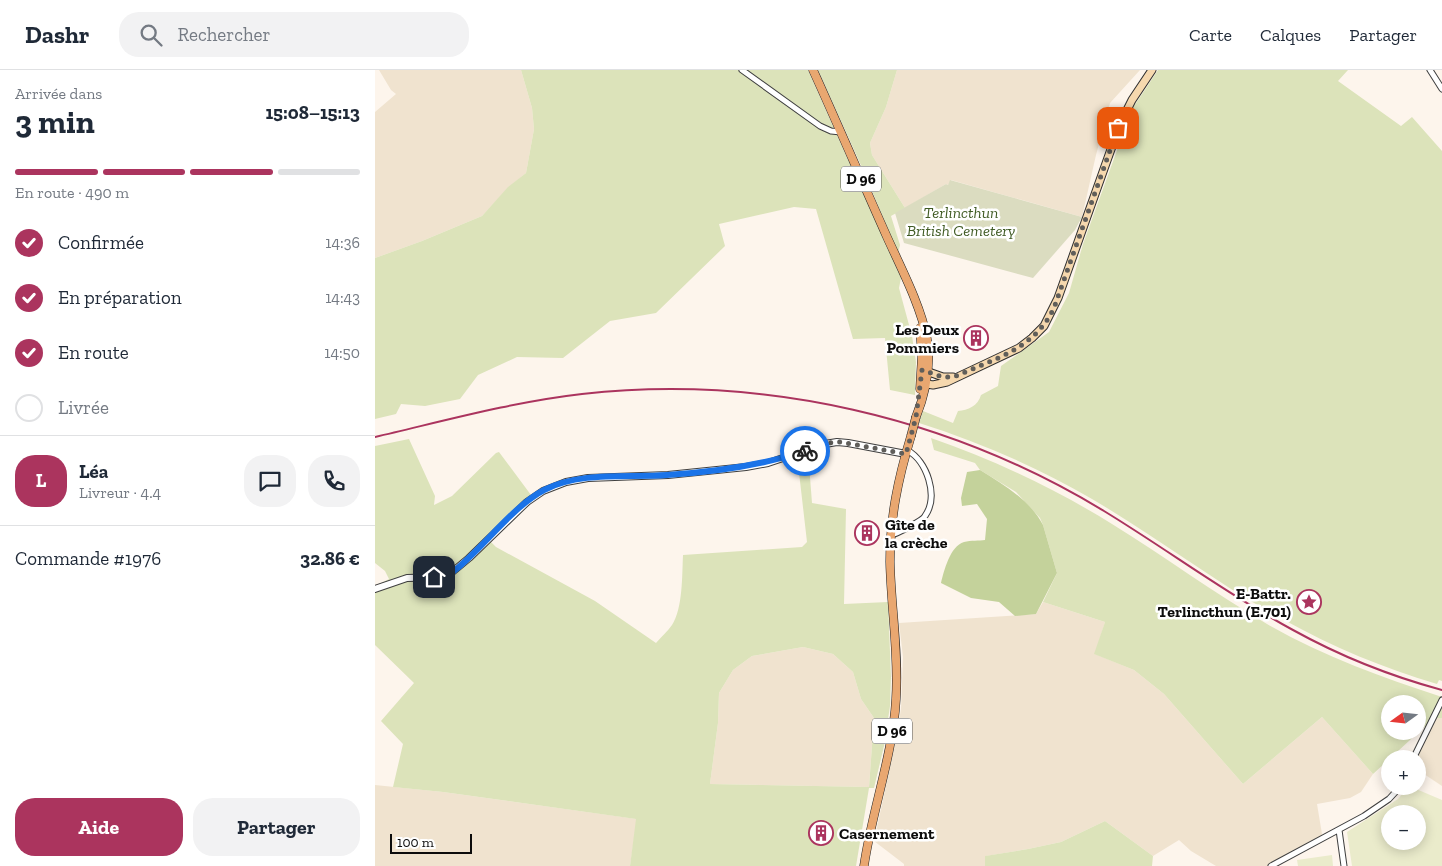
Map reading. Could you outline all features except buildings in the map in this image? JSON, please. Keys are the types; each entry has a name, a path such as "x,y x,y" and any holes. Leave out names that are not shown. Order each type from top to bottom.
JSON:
{"main road":[{"name":"D 96","path":"813,70 909,288 920,333 925,370 923,399 916,417 895,493 891,535 891,572 897,680 894,720 864,866"},
{"path":"923,384 941,384 1002,356 1029,341 1041,329 1050,316 1118,128 1132,100 1152,70"},
{"path":"925,370 943,377 954,377"}],"street":[{"path":"742,70 821,126 831,131 841,132"},
{"path":"1430,70 1442,89"},
{"path":"375,590 407,578 441,576 451,573 527,502 543,491 566,482 588,478 668,475 746,467 768,463 825,444 837,442 906,452 915,456 926,470 930,494 930,505 927,514 922,520 891,535"},
{"path":"1417,750 1442,700"},
{"path":"1271,866 1339,830 1383,804 1394,795"},
{"path":"1339,830 1344,866"}],"shaded area":[{"path":"379,70 521,70 532,108 534,129 526,173 508,188 482,216 375,258 375,112 396,94 391,90"},
{"path":"897,70 1140,70 1110,103 1082,217 951,180 948,185 946,184 905,208 872,155 870,143 886,107"},
{"path":"1043,602 1105,622 1095,654 1134,670 1164,694 1243,784 1322,717 1373,774 1361,792 1350,798 1317,804 1322,834 1320,839 1274,866 1216,866 1191,851 1179,840 1153,856 1105,821 1061,842 986,856 985,866 904,866 904,864 874,841 901,709 903,657 899,623 1036,614"},
{"path":"803,647 833,654 853,672 861,699 874,718 869,787 710,784 718,723 719,693 733,670 752,656"},
{"path":"1434,718 1442,718 1442,786 1426,775 1426,750 1418,750 1423,740 1426,740 1426,734"},
{"path":"375,785 443,792 637,819 630,866 375,866"}],"green space":[{"path":"521,70 808,70 901,278 899,288 912,336 916,362 915,395 890,390 885,338 853,339 816,209 794,207 719,224 725,246 656,313 610,321 563,358 517,357 478,375 460,399 425,406 401,404 396,414 375,419 375,258 482,216 508,187 526,173 534,129 532,108"},
{"path":"818,70 897,70 886,107 870,143 872,155 905,208 891,216 900,245 898,253 864,172"},
{"path":"1158,70 1348,70 1338,81 1401,126 1412,117 1442,151 1442,681 1439,680 1437,684 1378,664 1302,630 1259,606 1071,487 1007,456 964,438 919,423 923,411 953,423 958,411 972,407 978,402 981,395 998,386 1001,366 1049,332 1069,293 1083,244 1132,109"},
{"name":"Terlincthun British Cemetery","path":"950,180 1082,217 1075,230 1033,278 904,243 895,213 946,184 948,185"},
{"path":"931,438 1001,465 1068,498 1288,636 1353,665 1442,697 1442,718 1434,718 1426,725 1426,695 1381,695 1381,740 1410,740 1399,750 1381,750 1381,767 1373,774 1322,717 1243,784 1164,694 1134,670 1094,654 1105,622 1043,602 1057,573 1040,518 1016,492 980,470 975,463 934,450"},
{"path":"409,439 435,496 434,505 452,496 499,452 531,495 487,538 496,547 595,601 656,643 669,630 676,618 681,591 683,555 802,547 807,542 797,455 808,451 812,503 846,509 844,604 888,602 891,677 890,706 884,746 874,788 869,788 856,866 630,866 636,819 443,792 393,787 403,744 381,721 414,683 375,645 375,586 389,579 385,571 375,563 375,446","holes":["803,647 833,654 853,672 861,699 874,718 869,787 710,784 718,723 719,693 733,670 752,656"]},
{"path":"980,470 1007,487 1024,501 1038,516 1043,525 1057,573 1036,614 1015,616 999,602 971,598 941,583 948,560 959,544 985,540 987,519 977,504 962,506 961,498 967,472"},
{"path":"1426,793 1442,800 1442,866 1352,866 1347,832 1381,810 1381,850 1426,850 1426,805 1389,805 1401,795 1426,795"},
{"path":"1105,821 1153,856 1152,866 985,866 985,856 1061,842"},
{"path":"1332,855 1333,866 1298,866 1297,860"}],"railway":[{"path":"375,437 478,412 556,397 650,389 719,391 786,397 853,410 919,427 983,450 1045,478 1104,511 1245,602 1311,639 1366,664 1442,690"}],"way so far":[{"path":"805,451 829,443 841,442 906,454 916,417 922,370 943,377 954,377 1019,348 1036,335 1048,320 1054,308 1118,128"}],"place":[{"name":"Les Deux Pommiers","path":"976,338"},
{"name":"Gîte de la crèche","path":"867,533"},
{"name":"E-Battr. Terlincthun (E.701)","path":"1309,602"},
{"name":"Casernement","path":"821,833"}],"route":[{"path":"434,577 448,575 454,571 527,502 543,491 559,484 588,478 668,475 738,468 768,463 805,451"}]}
